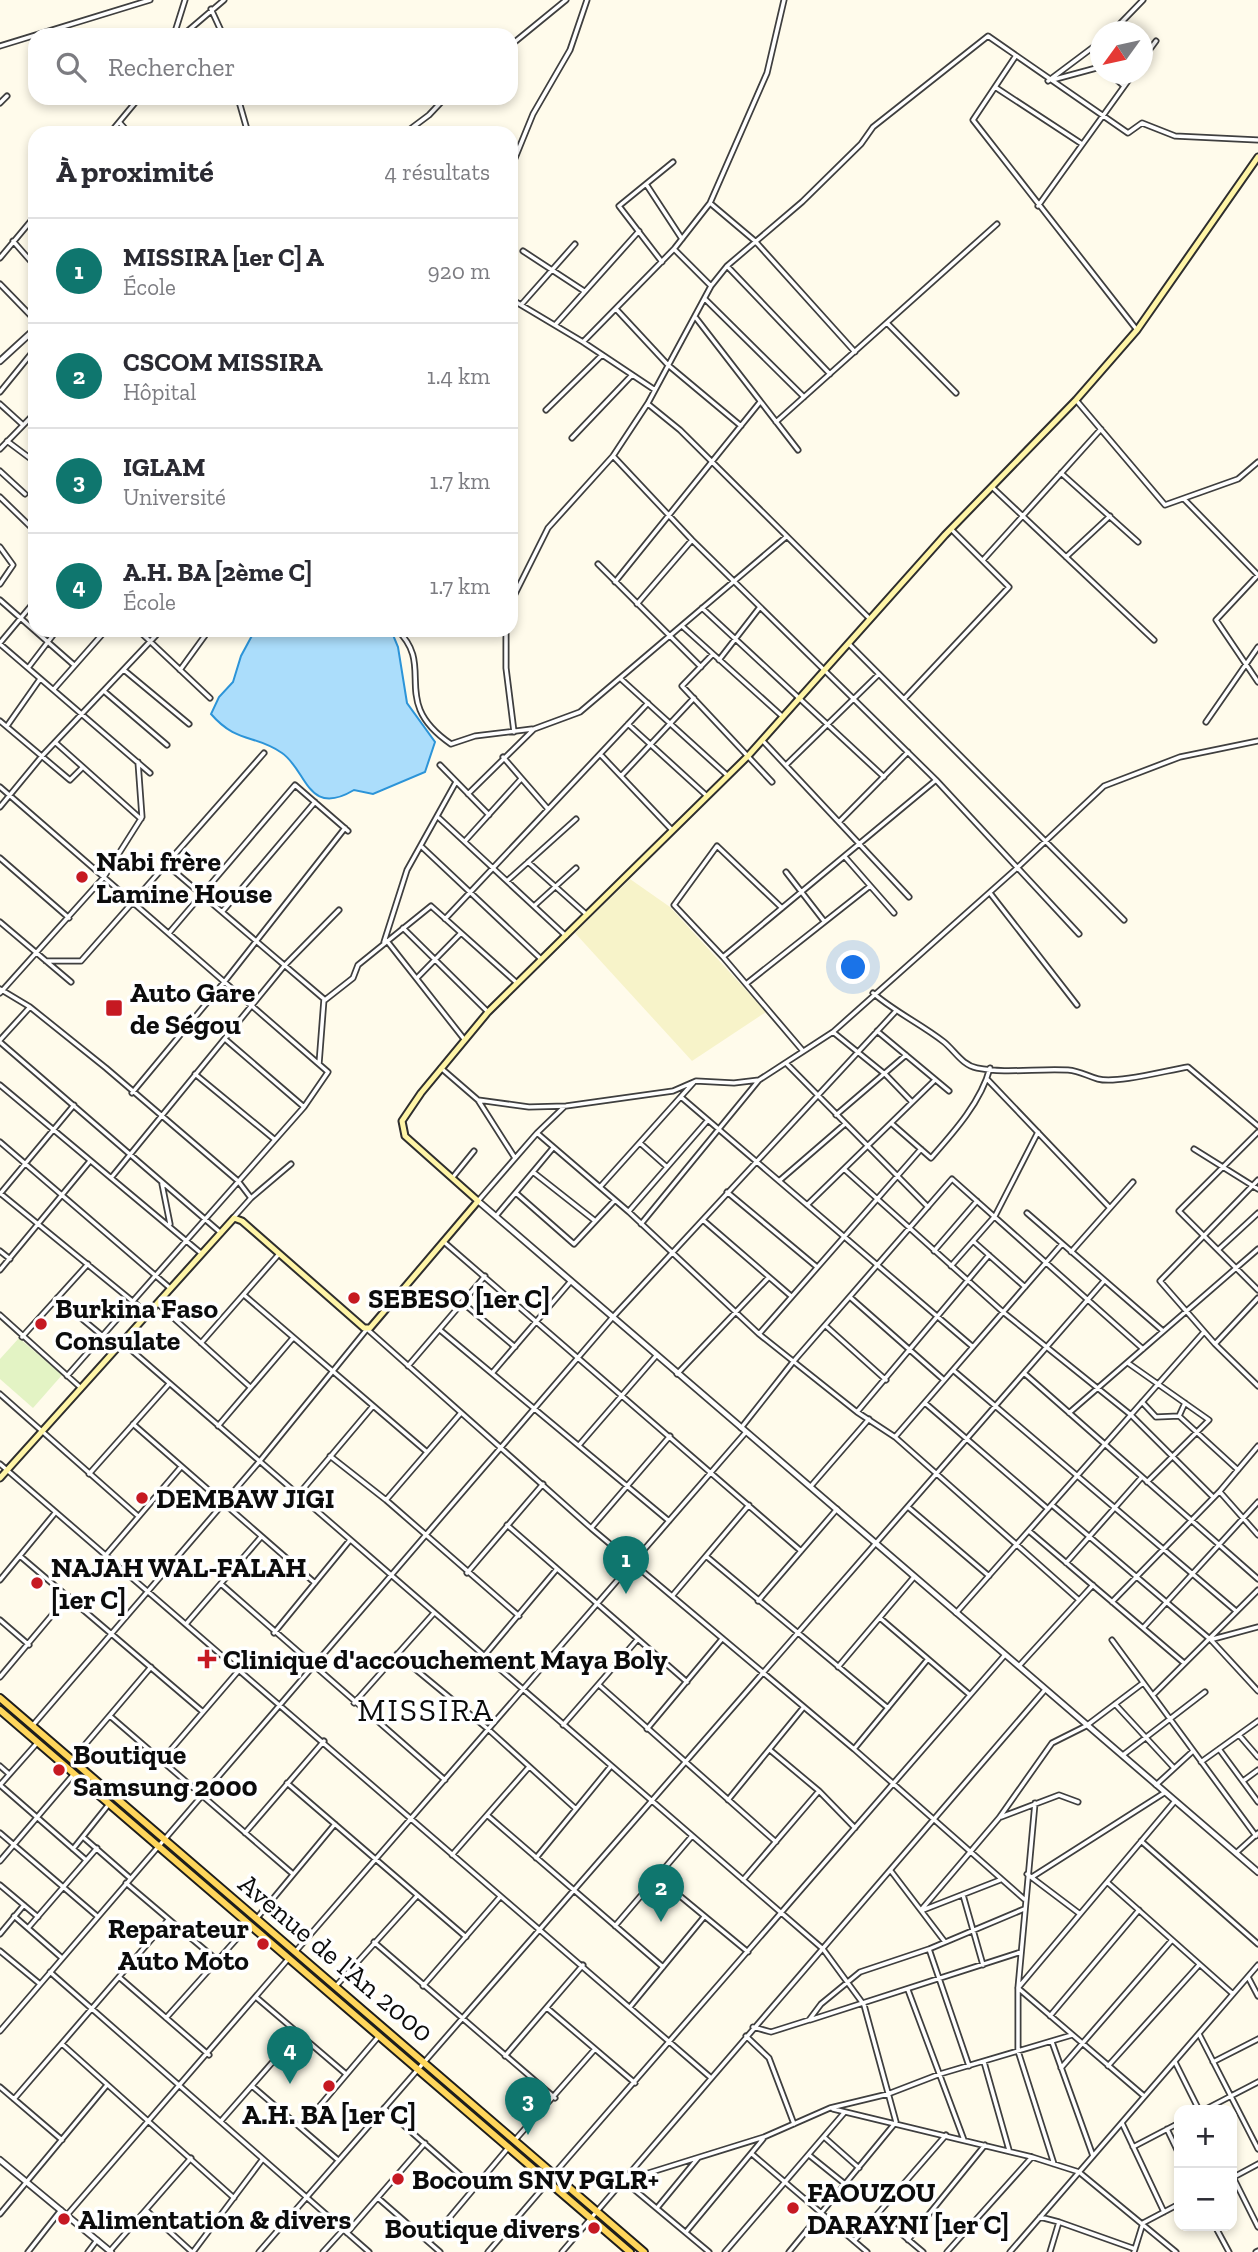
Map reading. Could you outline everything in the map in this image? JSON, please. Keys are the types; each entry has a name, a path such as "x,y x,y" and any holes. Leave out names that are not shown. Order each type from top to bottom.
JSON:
{"main road":[{"path":"0,1478 234,1218 242,1221 367,1329 478,1201 411,1142 403,1130 402,1121 441,1068 488,1012 748,756 951,529 1076,400 1136,330 1258,158"},
{"name":"Avenue de l'An 2000","path":"0,1698 424,2060 512,2143 548,2182 626,2251"},
{"name":"Avenue de l'An 2000","path":"0,1710 380,2035 554,2174 645,2252"}],"street":[{"path":"59,28 150,0"},
{"path":"176,28 185,0"},
{"path":"191,28 224,0"},
{"path":"518,40 566,0"},
{"path":"518,151 533,114 570,50 587,0"},
{"path":"583,342 674,249 710,203 767,73 784,0"},
{"path":"1123,21 1143,0"},
{"path":"211,9 220,28"},
{"path":"518,588 548,528 613,456 648,403 711,286 727,266 802,202 861,144 873,127 988,36 1048,81 1128,133 1142,123 1175,136 1258,140"},
{"path":"0,46 28,37"},
{"path":"1153,45 1156,41"},
{"path":"1048,81 1090,50"},
{"path":"1015,57 973,120 1136,330"},
{"path":"1048,81 1090,70"},
{"path":"1038,206 1124,86 1122,84"},
{"path":"995,87 1082,144"},
{"path":"0,103 7,96"},
{"path":"117,126 134,105"},
{"path":"240,105 246,126"},
{"path":"414,126 438,105"},
{"path":"120,123 123,126"},
{"path":"662,262 619,206 673,162"},
{"path":"646,184 682,239"},
{"path":"710,203 755,241 855,352"},
{"path":"0,258 28,224"},
{"path":"776,422 997,224"},
{"path":"555,325 639,231"},
{"path":"13,241 28,258"},
{"path":"521,305 575,244"},
{"path":"674,249 711,286"},
{"path":"523,250 583,291"},
{"path":"727,266 830,374"},
{"path":"0,284 28,313"},
{"path":"705,299 804,397"},
{"path":"518,303 655,390"},
{"path":"616,309 668,365 741,426"},
{"path":"696,318 798,450"},
{"path":"887,323 956,393"},
{"path":"0,361 28,335"},
{"path":"546,410 602,355"},
{"path":"0,392 28,358"},
{"path":"572,438 632,375"},
{"path":"1076,400 1165,505 1238,479 1258,462"},
{"path":"615,582 760,401"},
{"path":"648,403 712,462 870,619"},
{"path":"0,404 22,424"},
{"path":"0,449 28,419"},
{"path":"983,560 1101,429"},
{"path":"7,441 28,457"},
{"path":"613,456 692,540 936,780 1079,934"},
{"path":"0,471 25,494"},
{"path":"1061,473 1138,542"},
{"path":"992,487 1154,640"},
{"path":"0,497 28,524"},
{"path":"1184,499 1258,575 1216,620 1258,682"},
{"path":"1066,557 1110,516"},
{"path":"904,699 1009,587 951,529"},
{"path":"405,637 416,660 413,683 416,700 423,720 437,735 451,744 475,736 534,729 580,712 786,537"},
{"path":"637,604 692,540"},
{"path":"0,547 13,565 0,584"},
{"path":"598,564 701,667"},
{"path":"0,600 28,624"},
{"path":"719,660 760,607"},
{"path":"702,608 884,777"},
{"path":"28,610 0,644 150,773"},
{"path":"682,626 783,718"},
{"path":"43,637 74,665"},
{"path":"28,668 51,637"},
{"path":"54,689 100,637"},
{"path":"145,637 210,698"},
{"path":"0,807 42,756 155,637"},
{"path":"180,670 204,637"},
{"path":"506,637 506,668 513,732"},
{"path":"849,644 1124,920"},
{"path":"1206,722 1258,647"},
{"path":"713,654 682,686 772,782"},
{"path":"124,670 189,724"},
{"path":"786,765 879,674"},
{"path":"621,678 728,776"},
{"path":"6,726 40,679"},
{"path":"104,691 167,745"},
{"path":"621,776 694,698"},
{"path":"445,919 648,703"},
{"path":"0,721 70,780 83,767"},
{"path":"628,724 708,797"},
{"path":"468,794 534,729"},
{"path":"762,740 909,897"},
{"path":"641,1224 720,1131 759,1080 833,1032 873,993 1017,868 1104,786 1180,757 1258,741"},
{"path":"56,743 141,819"},
{"path":"839,822 908,752"},
{"path":"46,961 81,961 264,753"},
{"path":"600,754 674,831"},
{"path":"503,757 548,809"},
{"path":"138,762 141,819 104,877 1,991 30,1007 237,1181 251,1198"},
{"path":"440,765 489,815"},
{"path":"465,841 521,779"},
{"path":"723,957 936,780"},
{"path":"385,942 407,870 439,817 456,782"},
{"path":"132,1093 346,829 295,785 169,933"},
{"path":"0,787 328,1072 304,1108 67,1376"},
{"path":"222,912 315,802"},
{"path":"439,817 566,936"},
{"path":"507,881 576,819"},
{"path":"422,846 541,960"},
{"path":"782,908 718,846 674,905 723,957 803,1051"},
{"path":"845,857 894,913"},
{"path":"0,858 69,918"},
{"path":"528,862 587,915"},
{"path":"167,864 325,1000"},
{"path":"534,906 576,868"},
{"path":"786,872 824,921"},
{"path":"746,984 870,886"},
{"path":"989,892 1077,1005"},
{"path":"319,1064 325,1000 353,978 358,965 431,906 517,984"},
{"path":"111,1178 284,966 339,910"},
{"path":"0,922 71,982"},
{"path":"403,928 488,1012"},
{"path":"417,978 461,933"},
{"path":"385,942 464,1039"},
{"path":"873,993 895,1012 943,1041 964,1062 977,1068 1017,1072 1076,1071 1099,1079 1137,1076 1188,1066 1258,1126"},
{"path":"30,1007 0,1041 221,1233"},
{"path":"1,2027 159,1847 163,1839 612,1318 895,1012"},
{"path":"877,1031 949,1091"},
{"path":"833,1032 886,1076 912,1103"},
{"path":"225,1039 304,1108"},
{"path":"836,1115 886,1076 907,1055"},
{"path":"786,1063 928,1207"},
{"path":"441,1068 478,1100 515,1158"},
{"path":"891,1123 931,1158 956,1130 987,1079 990,1068"},
{"path":"195,1074 274,1139"},
{"path":"987,1079 1110,1208"},
{"path":"478,1100 529,1107 566,1106 673,1091 695,1081 734,1083 759,1080"},
{"path":"807,1205 935,1080"},
{"path":"600,1187 695,1081"},
{"path":"0,1086 202,1254"},
{"path":"681,1097 973,1347"},
{"path":"74,1105 0,1193 147,1313"},
{"path":"566,1106 537,1133 478,1201 837,1509 1017,1668 1258,1872"},
{"path":"629,1212 708,1120"},
{"path":"779,1181 845,1124"},
{"path":"951,1266 995,1216 1038,1132"},
{"path":"1258,1132 1179,1210 1258,1290"},
{"path":"537,1133 629,1212 760,1334 858,1412 895,1437 1018,1543 1079,1600"},
{"path":"0,1142 170,1287"},
{"path":"640,1143 667,1168"},
{"path":"496,1216 553,1147"},
{"path":"760,1334 921,1149"},
{"path":"1194,1149 1258,1189"},
{"path":"453,1177 474,1151"},
{"path":"0,1270 90,1161"},
{"path":"234,1218 251,1198 291,1164"},
{"path":"844,1169 968,1282 1131,1415 1174,1455 1213,1497"},
{"path":"533,1172 593,1220"},
{"path":"296,1951 712,1472 793,1362 827,1327 952,1179 1143,1349"},
{"path":"1258,1180 1160,1280 1215,1345 1258,1386"},
{"path":"162,1182 171,1227"},
{"path":"1071,1252 1133,1182"},
{"path":"727,1192 817,1267"},
{"path":"516,1193 574,1244 593,1220 615,1200"},
{"path":"934,1251 977,1201"},
{"path":"1027,1213 1163,1331"},
{"path":"1218,1250 1258,1213"},
{"path":"703,1220 792,1296"},
{"path":"973,1241 1025,1287"},
{"path":"444,1242 536,1323 624,1394 801,1550"},
{"path":"895,1437 1062,1244"},
{"path":"1069,1413 1258,1249"},
{"path":"0,1251 9,1259"},
{"path":"201,1343 279,1254"},
{"path":"858,1412 989,1255"},
{"path":"22,1337 88,1264"},
{"path":"408,1366 485,1276"},
{"path":"677,1374 769,1276"},
{"path":"493,1372 571,1281"},
{"path":"258,2252 1104,1281"},
{"path":"244,1295 427,1452"},
{"path":"57,1298 117,1348"},
{"path":"851,1298 944,1380"},
{"path":"1215,1345 1258,1298"},
{"path":"463,1302 515,1346"},
{"path":"156,1303 250,1387"},
{"path":"0,1315 81,1388"},
{"path":"827,1327 886,1380"},
{"path":"33,1725 146,1590 259,1462 367,1329 591,1528 894,1783 969,1853 1024,1899"},
{"path":"440,1330 536,1407 669,1521"},
{"path":"956,1613 1204,1332"},
{"path":"218,1426 293,1338"},
{"path":"122,1342 823,1949 864,2005 896,2122"},
{"path":"580,1444 656,1356"},
{"path":"1128,1363 1209,1420 1147,1482"},
{"path":"953,1370 1236,1611"},
{"path":"1024,1373 1257,1577"},
{"path":"89,1474 169,1384"},
{"path":"0,1394 138,1516"},
{"path":"925,1402 1048,1509"},
{"path":"1142,1402 1156,1417 1179,1416 1238,1470"},
{"path":"1179,1416 1185,1403"},
{"path":"298,1495 373,1406"},
{"path":"386,1500 461,1413"},
{"path":"810,1486 869,1418"},
{"path":"133,1424 315,1583"},
{"path":"591,1528 670,1436"},
{"path":"1112,1602 1220,1491 1258,1446"},
{"path":"330,1456 386,1500 519,1616"},
{"path":"0,1464 281,1703 410,1819 540,1927 710,2077"},
{"path":"105,1556 181,1466"},
{"path":"1066,1563 1142,1477"},
{"path":"467,1573 543,1484"},
{"path":"1220,1491 1258,1535"},
{"path":"1143,1628 1258,1502"},
{"path":"1052,1504 1212,1640 1258,1691"},
{"path":"673,1595 749,1505"},
{"path":"907,1507 989,1576"},
{"path":"758,1601 837,1509"},
{"path":"0,1580 55,1513"},
{"path":"508,1525 556,1570 687,1682"},
{"path":"1029,1531 1184,1663"},
{"path":"186,1624 261,1536"},
{"path":"274,1633 350,1540"},
{"path":"20,1556 203,1712"},
{"path":"706,1556 888,1708"},
{"path":"484,1656 556,1570"},
{"path":"838,1667 914,1577"},
{"path":"221,1584 312,1667 445,1780"},
{"path":"1017,1668 1093,1585"},
{"path":"1153,1695 1184,1663 1212,1640 1258,1590"},
{"path":"0,1677 68,1596"},
{"path":"354,1703 434,1613"},
{"path":"880,1618 970,1695"},
{"path":"0,1620 29,1645"},
{"path":"1212,1640 1258,1627"},
{"path":"647,1729 722,1638"},
{"path":"563,1725 637,1640"},
{"path":"1112,1640 1257,1835 1236,1853"},
{"path":"397,1654 489,1730 576,1809"},
{"path":"554,2174 1004,1656"},
{"path":"854,1749 928,1659"},
{"path":"72,1760 151,1667"},
{"path":"162,1760 240,1669"},
{"path":"921,1910 999,1818 1052,1743 1086,1726 1143,1683"},
{"path":"598,1685 776,1842"},
{"path":"562,2252 1044,1691"},
{"path":"1121,1756 1205,1692"},
{"path":"1115,1704 1174,1768"},
{"path":"727,1800 803,1708"},
{"path":"110,1716 293,1874"},
{"path":"1201,1762 1258,1721"},
{"path":"1239,1735 1258,1757"},
{"path":"245,1833 324,1741"},
{"path":"38,1742 0,1785 86,1860"},
{"path":"1219,1749 1258,1802"},
{"path":"770,1750 819,1791 855,1828"},
{"path":"1156,1786 1193,1751"},
{"path":"0,1766 9,1774"},
{"path":"536,1858 611,1766"},
{"path":"452,1855 529,1767"},
{"path":"1243,1781 1258,1770"},
{"path":"0,1861 75,1773"},
{"path":"287,1783 466,1937"},
{"path":"743,1880 819,1791"},
{"path":"1032,1877 1164,1793"},
{"path":"999,1818 1059,1795 1077,1802"},
{"path":"1018,1987 1175,1801"},
{"path":"1035,1803 1024,1899 1018,1987 1018,2052 1055,2164"},
{"path":"73,1849 109,1804"},
{"path":"487,1815 663,1968"},
{"path":"257,1918 335,1824"},
{"path":"0,1833 97,1917"},
{"path":"615,1926 692,1836"},
{"path":"83,1837 130,1878"},
{"path":"1141,1841 1258,1944"},
{"path":"28,1928 97,1849"},
{"path":"891,1871 945,1942"},
{"path":"1027,1874 1080,1914"},
{"path":"657,1877 748,1952"},
{"path":"921,1910 1000,1880"},
{"path":"1107,1882 1233,1994"},
{"path":"126,1883 218,1961"},
{"path":"0,1885 38,1917"},
{"path":"963,1895 983,1965"},
{"path":"336,1986 418,1896"},
{"path":"423,1986 500,1896"},
{"path":"0,1934 24,1905"},
{"path":"809,2020 821,2004 860,1972 929,1949 1024,1909"},
{"path":"1050,2016 1139,1910"},
{"path":"14,1916 62,1958"},
{"path":"630,2007 705,1916"},
{"path":"15,2099 168,1920"},
{"path":"166,2018 250,1924"},
{"path":"1061,2068 1172,1940"},
{"path":"374,1942 555,2098"},
{"path":"929,1949 969,2066"},
{"path":"0,1951 40,1984"},
{"path":"754,2027 771,2032 864,2005 1021,1952"},
{"path":"0,1962 6,1955"},
{"path":"67,2215 181,2087 289,1958"},
{"path":"505,2056 583,1965"},
{"path":"1108,2066 1199,1965"},
{"path":"1011,2251 1258,1965"},
{"path":"50,1972 369,2252"},
{"path":"119,1977 208,2054"},
{"path":"1248,1977 1258,1996"},
{"path":"1018,1987 1144,2095"},
{"path":"908,1990 964,2140"},
{"path":"257,1998 346,2074"},
{"path":"547,2008 635,2083"},
{"path":"221,2122 298,2033"},
{"path":"1199,2034 1258,2149"},
{"path":"300,2128 380,2035"},
{"path":"624,2180 764,2137 830,2108 888,2094 940,2074 1072,2035"},
{"path":"746,2036 769,2058 794,2124"},
{"path":"1213,2062 1258,2039"},
{"path":"1052,2042 1093,2156"},
{"path":"62,2044 234,2198"},
{"path":"429,2242 595,2049"},
{"path":"1175,2061 1198,2105"},
{"path":"984,2062 1009,2151"},
{"path":"1212,2105 1258,2082"},
{"path":"0,2214 107,2085"},
{"path":"252,2086 338,2161"},
{"path":"0,2087 62,2140"},
{"path":"384,2108 474,2187"},
{"path":"830,2108 1009,2151 1079,2172 1176,2252"},
{"path":"725,2252 845,2112"},
{"path":"797,2252 791,2250 896,2122"},
{"path":"1122,2123 1164,2212"},
{"path":"1133,2147 1174,2126"},
{"path":"1167,2129 1174,2144"},
{"path":"854,2241 946,2135"},
{"path":"686,2232 764,2137"},
{"path":"824,2137 859,2168"},
{"path":"323,2252 378,2198 425,2143"},
{"path":"908,2240 985,2145"},
{"path":"752,2154 864,2251"},
{"path":"808,2155 845,2185"},
{"path":"947,2252 1032,2157"},
{"path":"0,2160 111,2251 191,2158"},
{"path":"657,2208 699,2158"},
{"path":"146,2210 192,2252 262,2160"},
{"path":"1237,2174 1258,2164"},
{"path":"624,2180 709,2252"},
{"path":"488,2252 548,2182"},
{"path":"1237,2187 1258,2227"},
{"path":"378,2198 440,2252"},
{"path":"1040,2217 1135,2251 1143,2223 1174,2207"},
{"path":"28,2252 61,2210"},
{"path":"878,2214 923,2252"},
{"path":"1050,2252 1059,2222"},
{"path":"1218,2231 1229,2252"},
{"path":"88,2252 97,2240"},
{"path":"1011,2251 1020,2252"}],"shaded area":[{"path":"630,879 670,907 766,1012 692,1061 575,933"}],"green space":[{"path":"19,1338 62,1375 33,1408 0,1379 0,1359"}],"water":[{"path":"251,637 394,637 407,703 435,742 425,772 373,794 354,790 338,797 326,798 317,795 282,753 238,735 220,724 211,714 219,697 233,682 241,656"}],"place":[{"name":"Nabi frère Lamine House","path":"82,877"},
{"name":"Auto Gare de Ségou","path":"114,1008"},
{"name":"SEBESO [1er C]","path":"354,1298"},
{"name":"Burkina Faso Consulate","path":"41,1324"},
{"name":"DEMBAW JIGI","path":"142,1498"},
{"name":"NAJAH WAL-FALAH [1er C]","path":"37,1583"},
{"name":"MISSIRA [1er C] A","path":"626,1594"},
{"name":"Clinique d'accouchement Maya Boly","path":"207,1659"},
{"name":"Boutique Samsung 2000","path":"59,1770"},
{"name":"CSCOM MISSIRA","path":"661,1922"},
{"name":"Reparateur Auto Moto","path":"263,1944"},
{"name":"A.H. BA [2ème C]","path":"290,2084"},
{"name":"A.H. BA [1er C]","path":"329,2086"},
{"name":"IGLAM","path":"528,2135"},
{"name":"Bocoum SNV PGLR+","path":"398,2179"},
{"name":"FAOUZOU DARAYNI [1er C]","path":"793,2208"},
{"name":"Alimentation & divers","path":"64,2219"},
{"name":"Boutique divers","path":"594,2228"}],"district":[{"name":"MISSIRA","path":"426,1710"}]}
